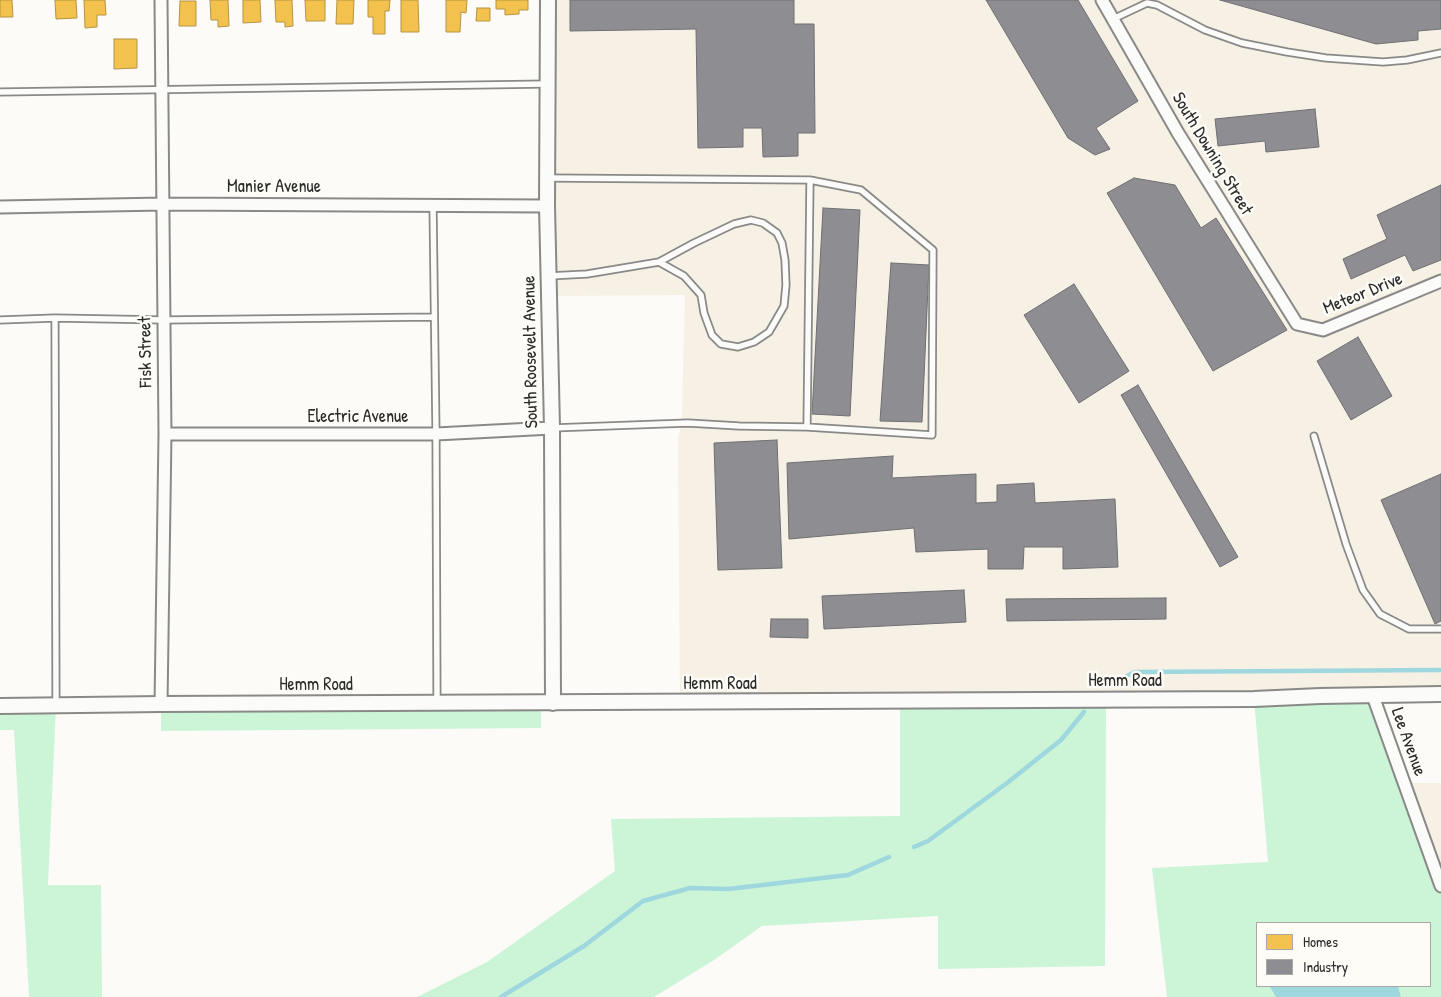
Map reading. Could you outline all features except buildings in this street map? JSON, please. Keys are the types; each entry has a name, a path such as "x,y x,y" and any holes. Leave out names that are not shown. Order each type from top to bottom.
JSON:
{"street":[{"name":"Fisk Street","path":"161,0 165,434 161,704"},
{"name":"South Roosevelt Avenue","path":"548,0 547,206 552,428 553,703"},
{"name":"South Downing Street","path":"1102,0 1178,133 1297,324"},
{"name":"Manier Avenue","path":"0,207 163,204 547,206"},
{"name":"Meteor Drive","path":"1297,324 1323,330 1441,281"},
{"name":"Electric Avenue","path":"165,434 436,434 552,428"},
{"name":"Hemm Road","path":"0,706 1245,700 1320,696 1441,694"},
{"name":"Lee Avenue","path":"1373,696 1441,886"}],"lane":[{"path":"1113,19 1147,3 1157,5 1205,30 1242,43 1287,52 1326,58 1383,62 1407,60 1441,53"},
{"path":"0,92 547,84"},
{"path":"547,178 810,180 861,190 933,250 932,435 808,427 688,423 552,428"},
{"path":"808,427 810,180"},
{"path":"432,205 436,434 437,704"},
{"path":"548,276 587,274 659,262 734,224 751,220 763,223 777,233 782,243 786,285 784,306 769,332 754,342 738,347 722,344 712,335 700,295 684,276 659,262"},
{"path":"0,320 55,318 164,320 434,317"},
{"path":"55,318 56,706"},
{"path":"1314,436 1346,544 1363,590 1380,614 1409,629 1441,629"}],"shaded area":[{"path":"548,0 1441,0 1441,694 680,703 678,441 682,414 685,295 549,296"},
{"path":"1404,783 1441,783 1441,886"}],"green space":[{"path":"1373,696 1441,886 1441,997 1401,997 1398,987 1431,987 1431,922 1256,922 1256,987 1270,987 1276,997 1167,997 1152,868 1268,862 1254,699"},
{"path":"1106,700 1105,966 938,969 938,916 762,926 714,960 654,997 417,997 487,962 615,871 611,819 900,816 900,701"},
{"path":"541,703 541,728 161,731 161,704"},
{"path":"0,706 56,706 48,885 101,885 102,997 29,997 14,730 0,730"}],"water":[{"path":"1270,987 1398,987 1401,997 1276,997"}],"waterway":[{"path":"1107,686 1135,672 1441,670"},
{"path":"914,847 928,841 1007,783 1061,740 1084,712"},
{"path":"501,997 584,946 643,901 690,888 728,889 848,875 889,857"}]}
